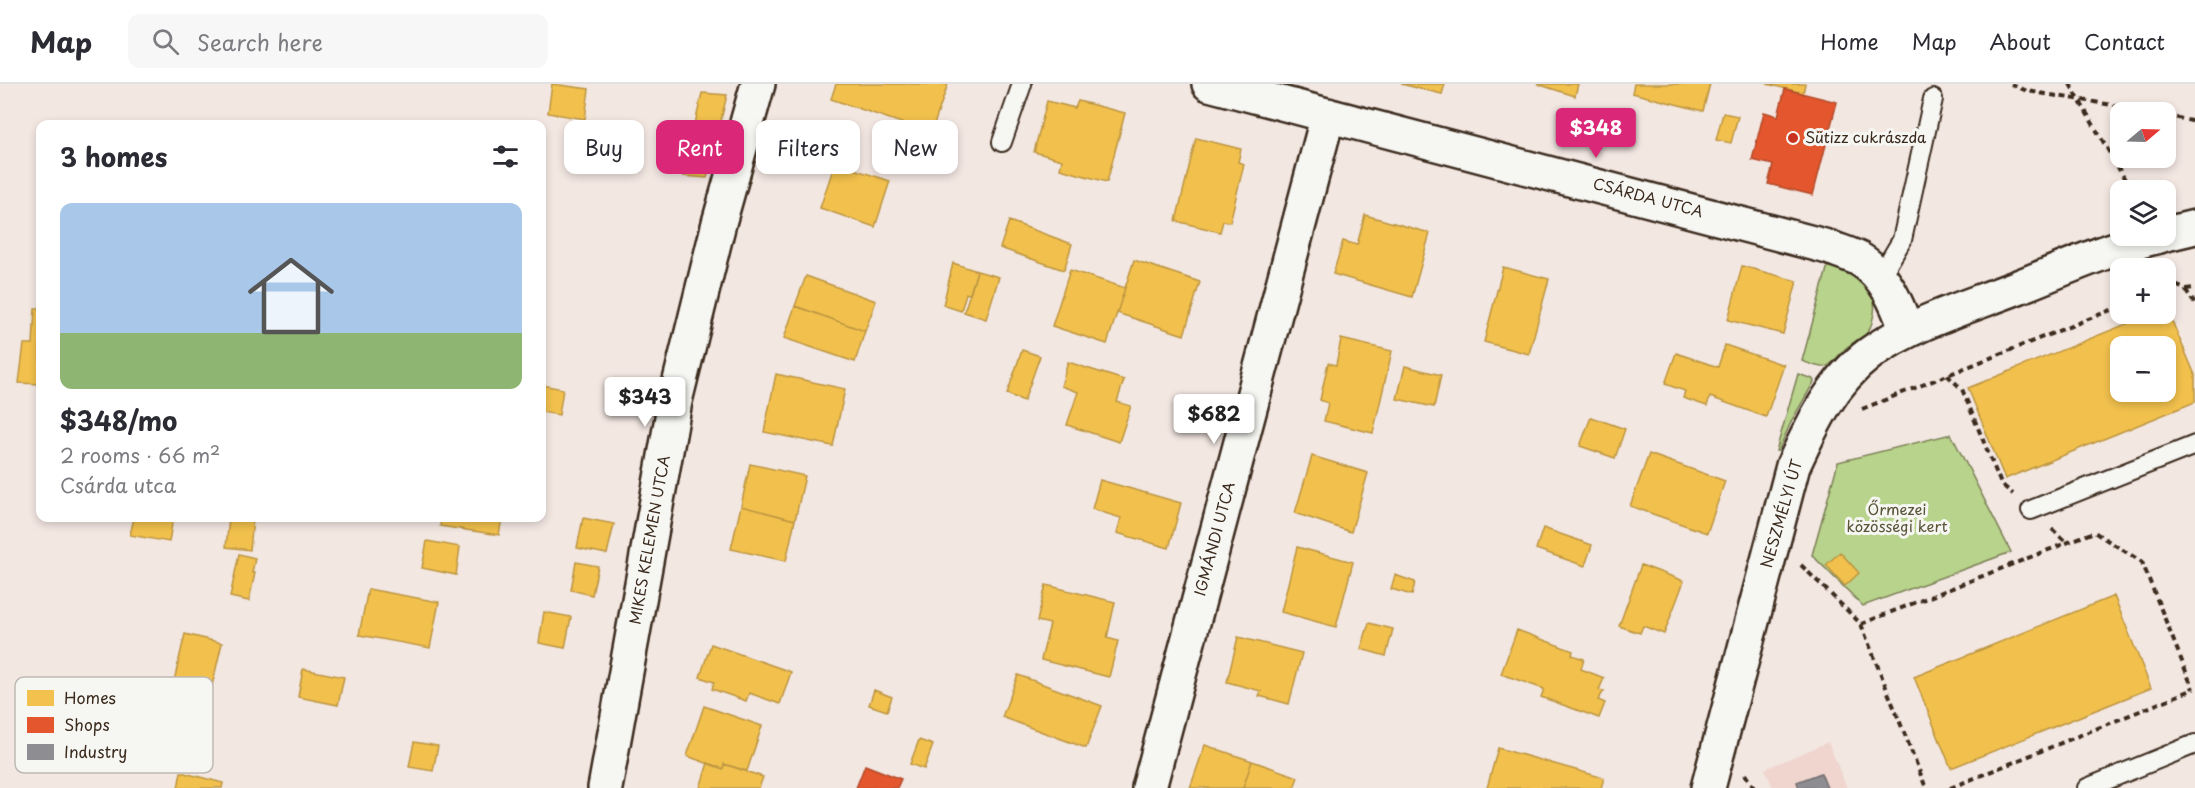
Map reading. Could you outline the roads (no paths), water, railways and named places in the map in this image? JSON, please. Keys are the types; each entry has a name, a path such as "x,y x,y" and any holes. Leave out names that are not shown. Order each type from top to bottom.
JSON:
{"street":[{"name":"MIKES KELEMEN UTCA","path":"604,788 675,401 719,223 758,84"},
{"name":"CSÁRDA UTCA","path":"1209,84 1795,237 1860,260 1888,287 1907,331"},
{"name":"IGMÁNDI UTCA","path":"1149,788 1328,116"},
{"name":"NESZMÉLYI ÚT","path":"1708,788 1793,466 1815,418 1837,385 1868,355 1907,331 2115,250 2179,232"}],"lane":[{"path":"1002,142 1022,84"},
{"path":"1880,277 1902,240 1932,99"},
{"path":"2031,510 2195,445"},
{"path":"2087,788 2195,744"}],"place":[{"name":"Sütizz cukrászda","path":"1793,138"}],"park label":[{"name":"Őrmezei közösségi kert","path":"1897,518"}]}
